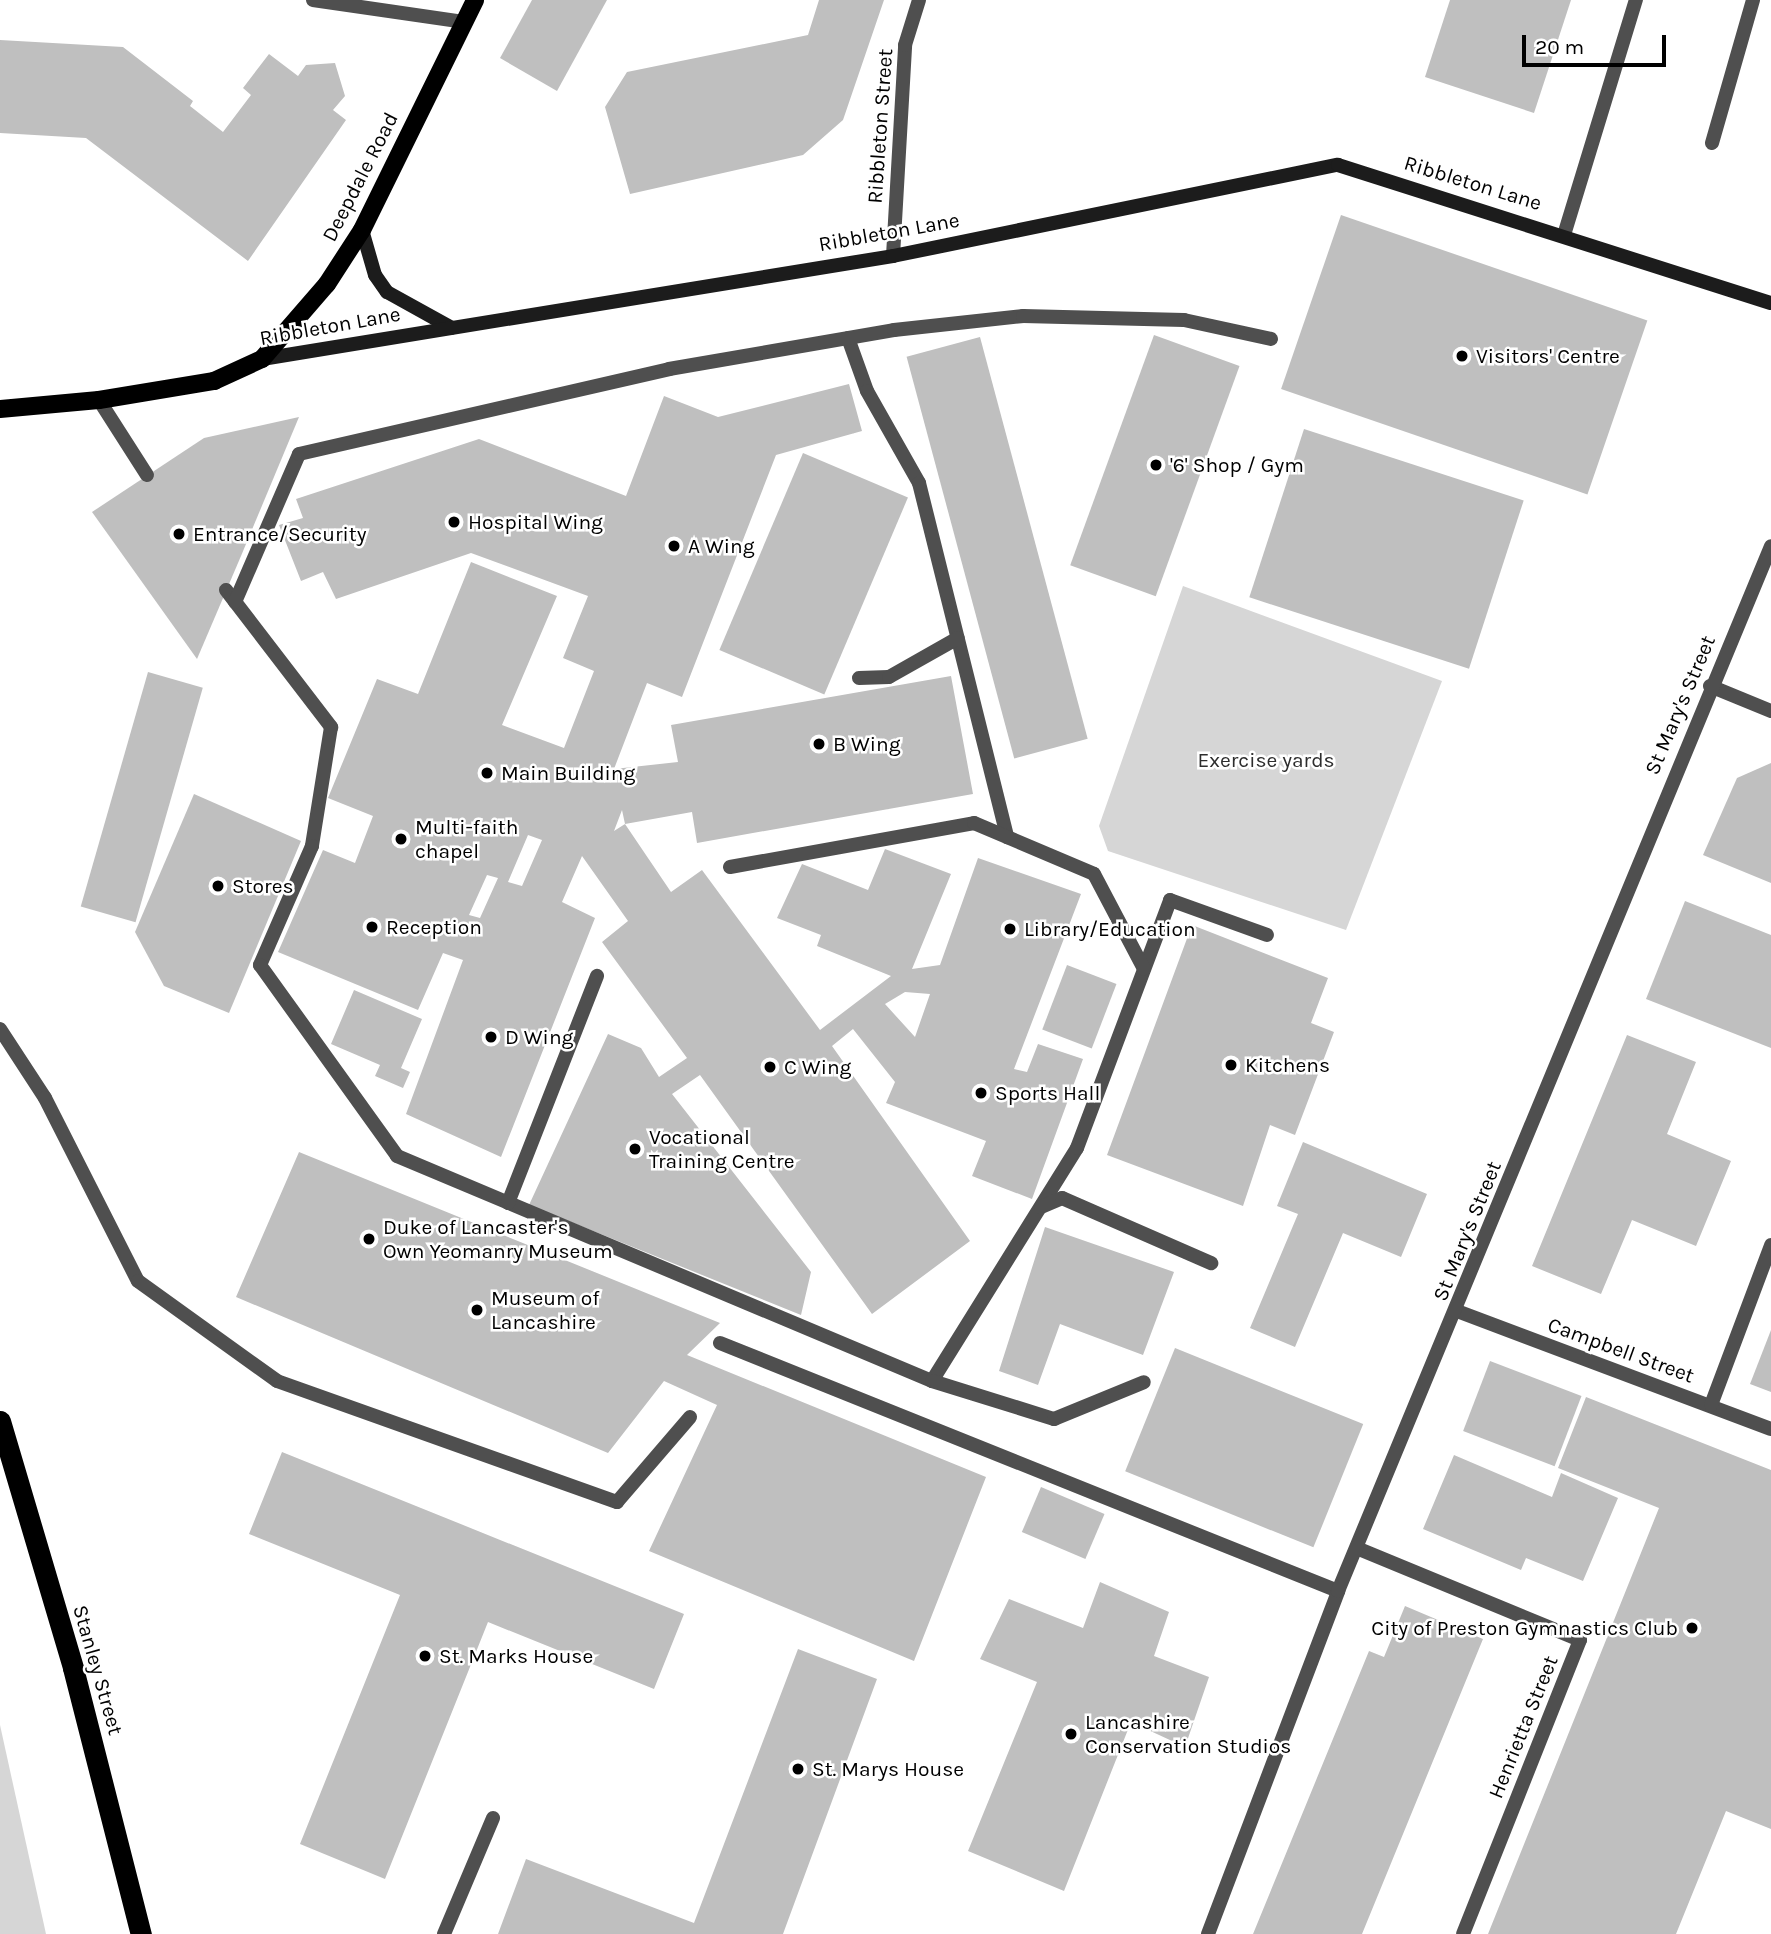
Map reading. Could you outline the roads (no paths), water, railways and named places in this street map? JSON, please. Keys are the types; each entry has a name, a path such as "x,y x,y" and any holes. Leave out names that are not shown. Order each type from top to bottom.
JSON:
{"highway":[{"name":"Stanley Street","path":"0,1421 5,1468 73,1668 141,1934"}],"main road":[{"name":"Deepdale Road","path":"262,359 327,285 362,230 475,0"},
{"name":"Ribbleton Lane","path":"5,412 214,381 262,359 893,256 1338,165 1771,303"},
{"path":"362,230 375,275 387,292 452,328"}],"street":[{"path":"313,0 463,22"},
{"name":"Ribbleton Street","path":"893,256 905,45 919,0"},
{"path":"1564,235 1636,0"},
{"path":"1712,143 1753,0"},
{"path":"1144,1382 1054,1419 932,1381 397,1156 260,965 312,846 331,727 231,596 299,454 669,369 848,338 1023,316 1184,320 1271,339"},
{"path":"848,338 867,391 919,483 1007,837"},
{"path":"99,400 148,475"},
{"name":"St Mary's Street","path":"1208,1934 1338,1591 1359,1549 1710,686 1771,546"},
{"path":"859,678 889,677 958,638"},
{"path":"1710,686 1771,711"},
{"path":"730,867 974,823 1094,874 1144,969"},
{"path":"932,1381 1077,1148 1170,900 1267,935"},
{"path":"508,1203 597,976"},
{"path":"0,1029 45,1098 138,1280 278,1381 617,1502 690,1417"},
{"path":"1040,1208 1062,1198 1211,1263"},
{"path":"1711,1405 1771,1245"},
{"name":"Campbell Street","path":"1457,1311 1771,1429"},
{"path":"720,1343 1338,1591"},
{"name":"Henrietta Street","path":"1359,1549 1580,1640 1463,1934"},
{"path":"444,1934 493,1818"}],"place":[{"name":"Visitors' Centre","path":"1462,356"},
{"name":"'6' Shop / Gym","path":"1156,465"},
{"name":"Hospital Wing","path":"454,522"},
{"name":"Entrance/Security","path":"179,534"},
{"name":"A Wing","path":"674,546"},
{"name":"B Wing","path":"819,744"},
{"name":"Main Building","path":"487,773"},
{"name":"Multi-faith chapel","path":"401,839"},
{"name":"Stores","path":"218,886"},
{"name":"Reception","path":"372,927"},
{"name":"Library/Education","path":"1010,929"},
{"name":"D Wing","path":"491,1037"},
{"name":"Kitchens","path":"1231,1065"},
{"name":"C Wing","path":"770,1067"},
{"name":"Sports Hall","path":"981,1093"},
{"name":"Vocational Training Centre","path":"635,1149"},
{"name":"Duke of Lancaster's Own Yeomanry Museum","path":"369,1239"},
{"name":"Museum of Lancashire","path":"477,1310"},
{"name":"City of Preston Gymnastics Club","path":"1692,1628"},
{"name":"St. Marks House","path":"425,1656"},
{"name":"Lancashire Conservation Studios","path":"1071,1734"},
{"name":"St. Marys House","path":"798,1769"}],"park label":[{"name":"Exercise yards","path":"1266,760"}]}
